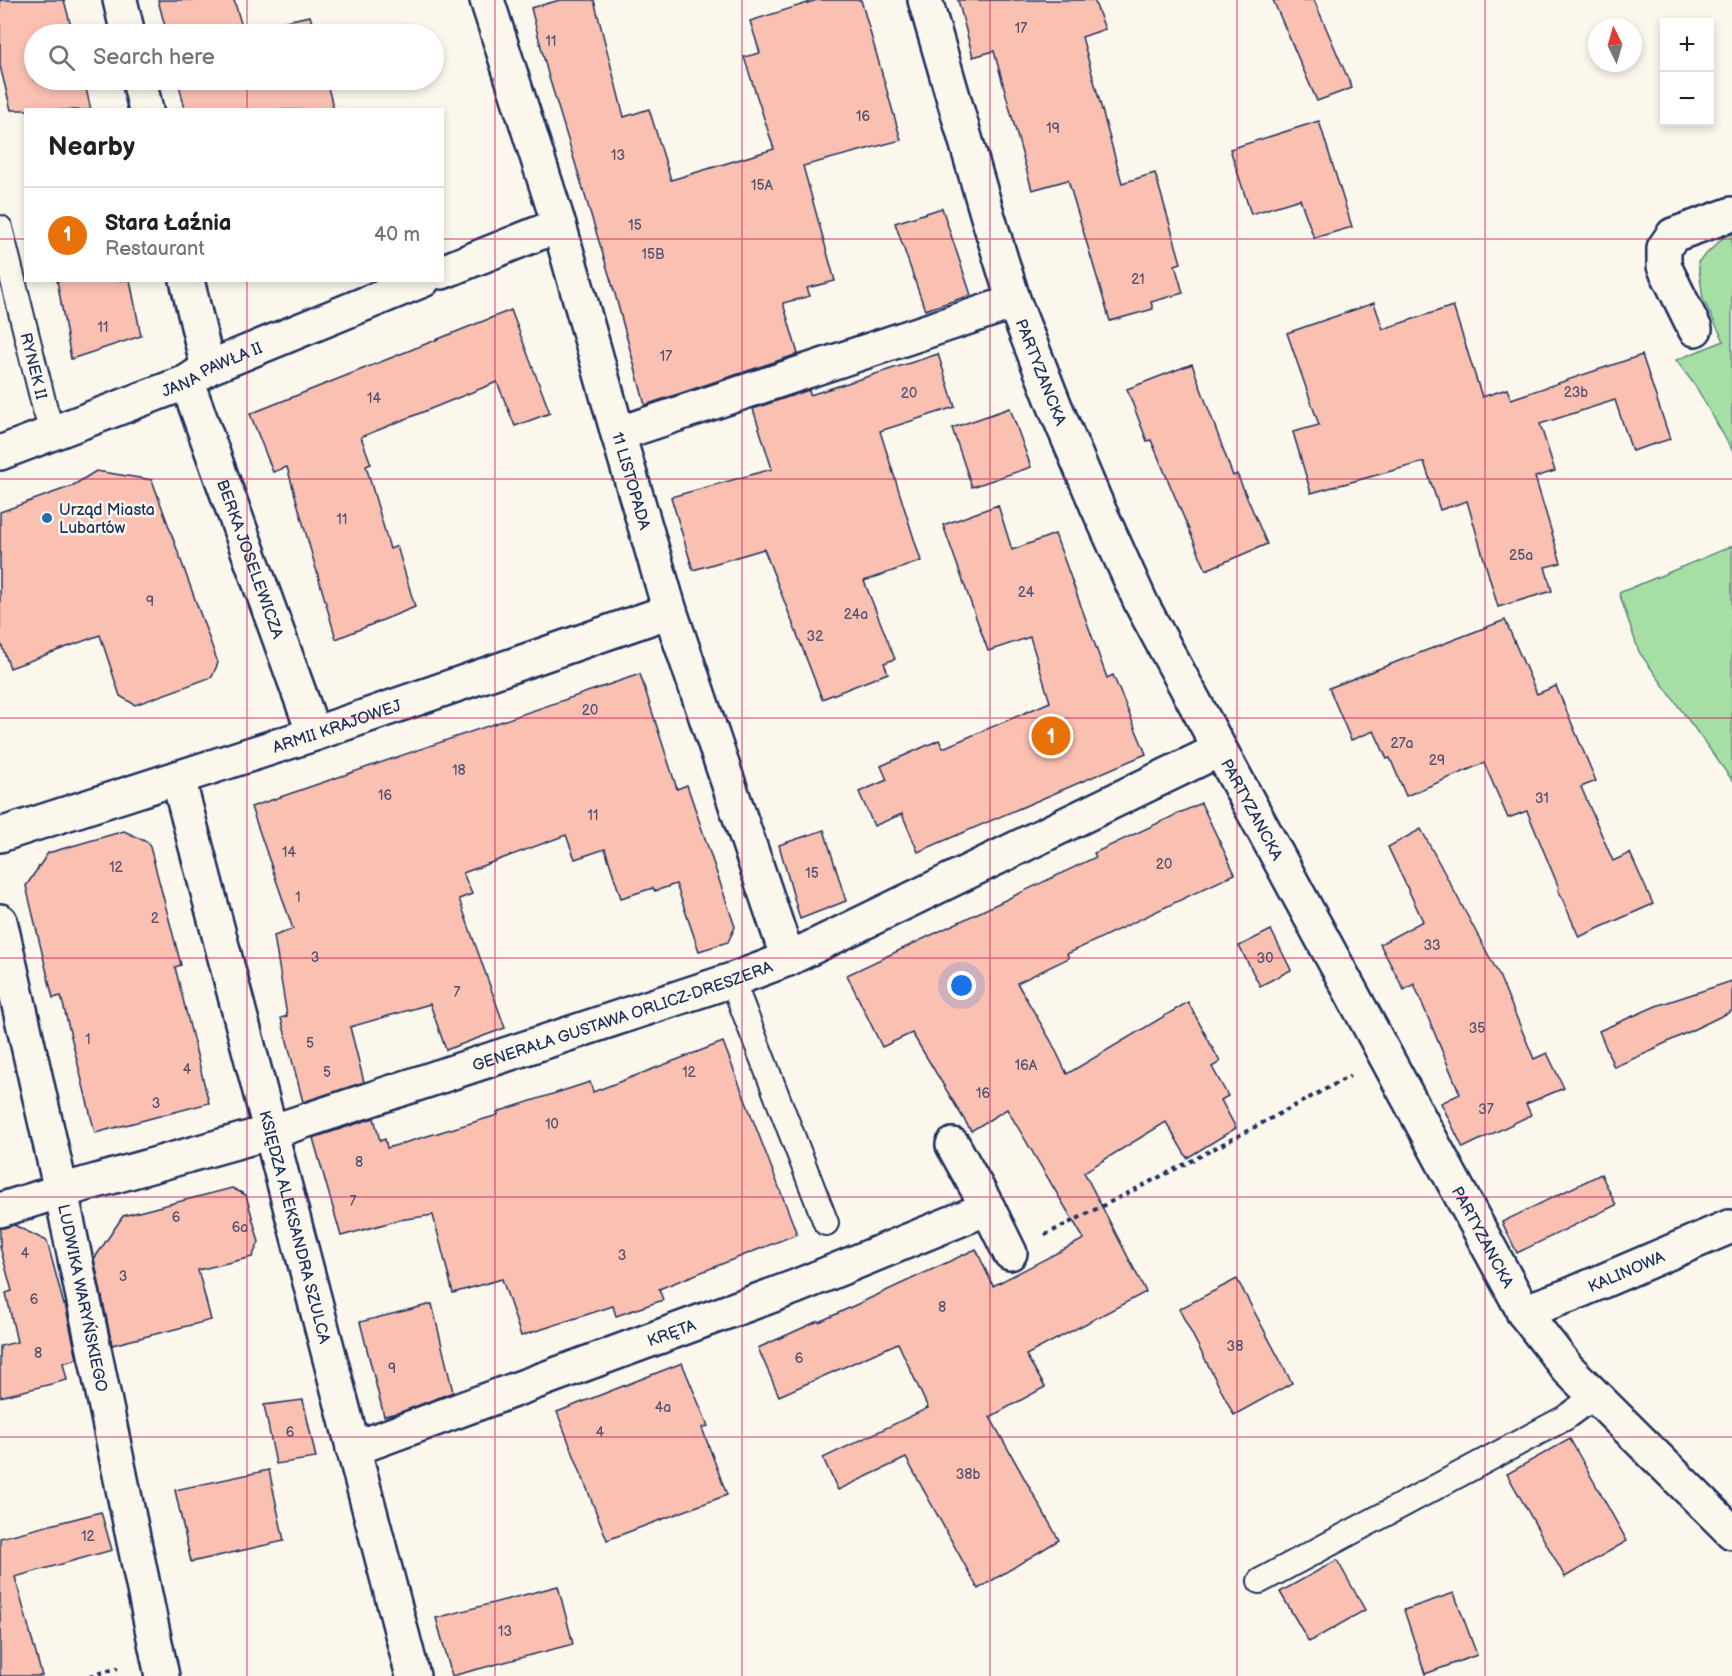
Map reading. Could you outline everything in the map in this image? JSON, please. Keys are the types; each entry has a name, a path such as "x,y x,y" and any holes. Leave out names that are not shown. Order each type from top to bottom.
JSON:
{"street":[{"path":"120,0 126,24"},
{"name":"11 LISTOPADA","path":"487,0 559,225 670,610 789,959"},
{"name":"PARTYZANCKA","path":"925,0 1014,302 1079,464 1137,594 1523,1312 1567,1368 1732,1532"},
{"path":"141,90 146,108"},
{"path":"1695,328 1664,266 1664,248 1673,235 1732,214"},
{"path":"444,272 559,225"},
{"path":"187,282 198,375"},
{"name":"JANA PAWŁA II","path":"0,453 198,375 418,282"},
{"path":"618,434 1014,302"},
{"name":"BERKA JOSELEWICZA","path":"198,375 314,734"},
{"name":"ARMII KRAJOWEJ","path":"0,835 314,734 670,610"},
{"name":"GENERAŁA GUSTAWA ORLICZ-DRESZERA","path":"0,1210 271,1132 732,980 789,959 1220,750"},
{"name":"KSIĘDZA ALEKSANDRA SZULCA","path":"178,778 413,1676"},
{"name":"LUDWIKA WARYŃSKIEGO","path":"0,921 61,1191 162,1676"},
{"path":"953,1145 1010,1253"},
{"name":"KRĘTA","path":"353,1449 795,1287 988,1208"},
{"name":"KALINOWA","path":"1523,1312 1570,1295 1729,1227"}],"lane":[{"name":"RYNEK II","path":"0,228 53,434"},
{"path":"732,980 826,1223"},
{"path":"1260,1581 1566,1418 1595,1396"}],"path":[{"path":"1010,1253 1194,1160 1359,1072"}],"green space":[{"path":"1732,232 1732,450 1696,387 1676,360 1724,341 1703,299 1698,262 1727,234"},
{"path":"1732,546 1732,780 1639,652 1619,593"}],"building":[{"path":"0,0 64,0 70,24 24,24 24,90 86,90 91,108 11,110 0,66"},
{"path":"158,0 234,0 241,24 164,24"},
{"path":"560,0 594,0 624,117 649,109 671,180 774,149 744,57 760,53 750,21 817,0 861,0 901,140 803,166 835,281 807,288 810,296 783,303 798,354 645,405 615,294 548,74 531,8"},
{"path":"958,0 1094,0 1105,29 1082,37 1122,183 1155,173 1181,263 1175,265 1183,293 1151,302 1153,309 1110,321 1068,180 1032,190 994,51 973,57"},
{"path":"1273,0 1314,0 1352,88 1317,101"},
{"path":"310,16 312,24 272,24"},
{"path":"180,90 329,90 333,108 185,108"},
{"path":"1319,121 1352,227 1314,238 1300,199 1251,214 1230,149"},
{"path":"942,208 971,295 925,310 895,223"},
{"path":"57,282 130,282 141,336 71,359"},
{"path":"1374,303 1383,329 1453,306 1482,397 1507,389 1511,399 1642,355 1670,439 1632,451 1615,400 1540,424 1555,471 1535,477 1561,563 1545,567 1552,591 1498,607 1467,501 1440,510 1424,462 1311,493 1293,432 1319,425 1287,333"},
{"path":"511,310 550,413 515,426 497,382 361,437 371,464 366,466 390,549 397,546 415,607 336,639 287,467 273,472 250,414"},
{"path":"938,354 955,407 880,431 921,561 864,581 895,659 884,663 888,673 822,699 764,549 693,570 671,497 772,469 753,409 809,390 810,395"},
{"path":"1192,364 1233,476 1237,474 1267,544 1206,570 1151,440 1147,441 1127,389"},
{"path":"1010,408 1031,467 972,487 952,428"},
{"path":"96,471 152,480 218,663 212,677 135,705 120,696 100,635 10,668 0,641 0,512 72,486"},
{"path":"998,505 1012,550 1055,534 1107,678 1113,675 1146,754 918,852 902,814 874,826 859,792 887,780 881,766 939,740 943,748 1050,702 1030,637 988,651 943,525"},
{"path":"1505,620 1537,694 1556,686 1596,781 1581,787 1613,861 1630,853 1653,904 1579,937 1527,811 1508,818 1484,763 1406,796 1390,758 1387,759 1374,731 1351,740 1329,688"},
{"path":"640,674 677,789 687,785 735,927 728,942 699,951 676,884 621,898 605,849 575,859 566,835 463,873 472,894 459,899 505,1028 446,1050 430,1004 350,1027 364,1082 303,1102 281,1018 287,1016 274,936 293,929 251,807"},
{"path":"1201,803 1235,874 1067,954 1069,958 1017,983 1051,1041 1067,1074 1188,1002 1220,1062 1212,1067 1228,1096 1221,1100 1236,1128 1187,1158 1166,1122 1084,1172 1146,1292 1026,1355 1045,1387 990,1417 1059,1540 978,1589 906,1458 838,1490 823,1458 928,1408 898,1343 779,1396 758,1348 976,1249 993,1286 1084,1239 1007,1109 971,1131 912,1033 882,1047 847,975 1096,857 1094,853"},
{"path":"1421,829 1498,973 1534,1059 1547,1053 1564,1088 1526,1104 1531,1115 1463,1148 1441,1103 1460,1094 1414,984 1404,990 1380,944 1423,921 1388,847"},
{"path":"824,830 846,901 800,919 779,845"},
{"path":"124,831 149,843 181,965 175,967 209,1103 95,1133 61,996 53,998 26,886 48,853"},
{"path":"1271,930 1291,970 1260,986 1239,946"},
{"path":"1732,981 1732,1011 1614,1067 1599,1031 1656,1006"},
{"path":"723,1042 797,1234 659,1289 663,1300 616,1316 613,1306 521,1336 502,1279 453,1293 433,1215 399,1220 341,1236 313,1138 374,1118 380,1141 385,1139 387,1148 498,1115 497,1112 590,1082 593,1092"},
{"path":"1601,1174 1616,1205 1517,1253 1502,1222"},
{"path":"232,1188 246,1195 259,1242 252,1257 198,1270 211,1320 112,1345 94,1259 123,1216"},
{"path":"14,1225 47,1241 65,1304 77,1359 63,1363 67,1380 0,1397 0,1346 17,1342 6,1293 12,1291 0,1247 0,1228"},
{"path":"1237,1279 1292,1383 1234,1415 1179,1309"},
{"path":"432,1304 453,1392 401,1412 384,1416 360,1322"},
{"path":"682,1363 708,1426 702,1428 727,1495 607,1540 557,1412"},
{"path":"303,1400 316,1458 276,1464 264,1405"},
{"path":"1570,1439 1627,1541 1565,1577 1507,1474"},
{"path":"269,1470 284,1541 191,1562 175,1490"},
{"path":"101,1512 112,1550 15,1577 42,1676 0,1676 0,1538"},
{"path":"1337,1560 1365,1610 1309,1642 1280,1592"},
{"path":"558,1586 573,1644 452,1676 436,1618"},
{"path":"1454,1593 1477,1655 1425,1674 1404,1610"}],"place":[{"name":"Urząd Miasta Lubartów","path":"47,518"},
{"name":"Stara Łaźnia","path":"1051,736"}]}
